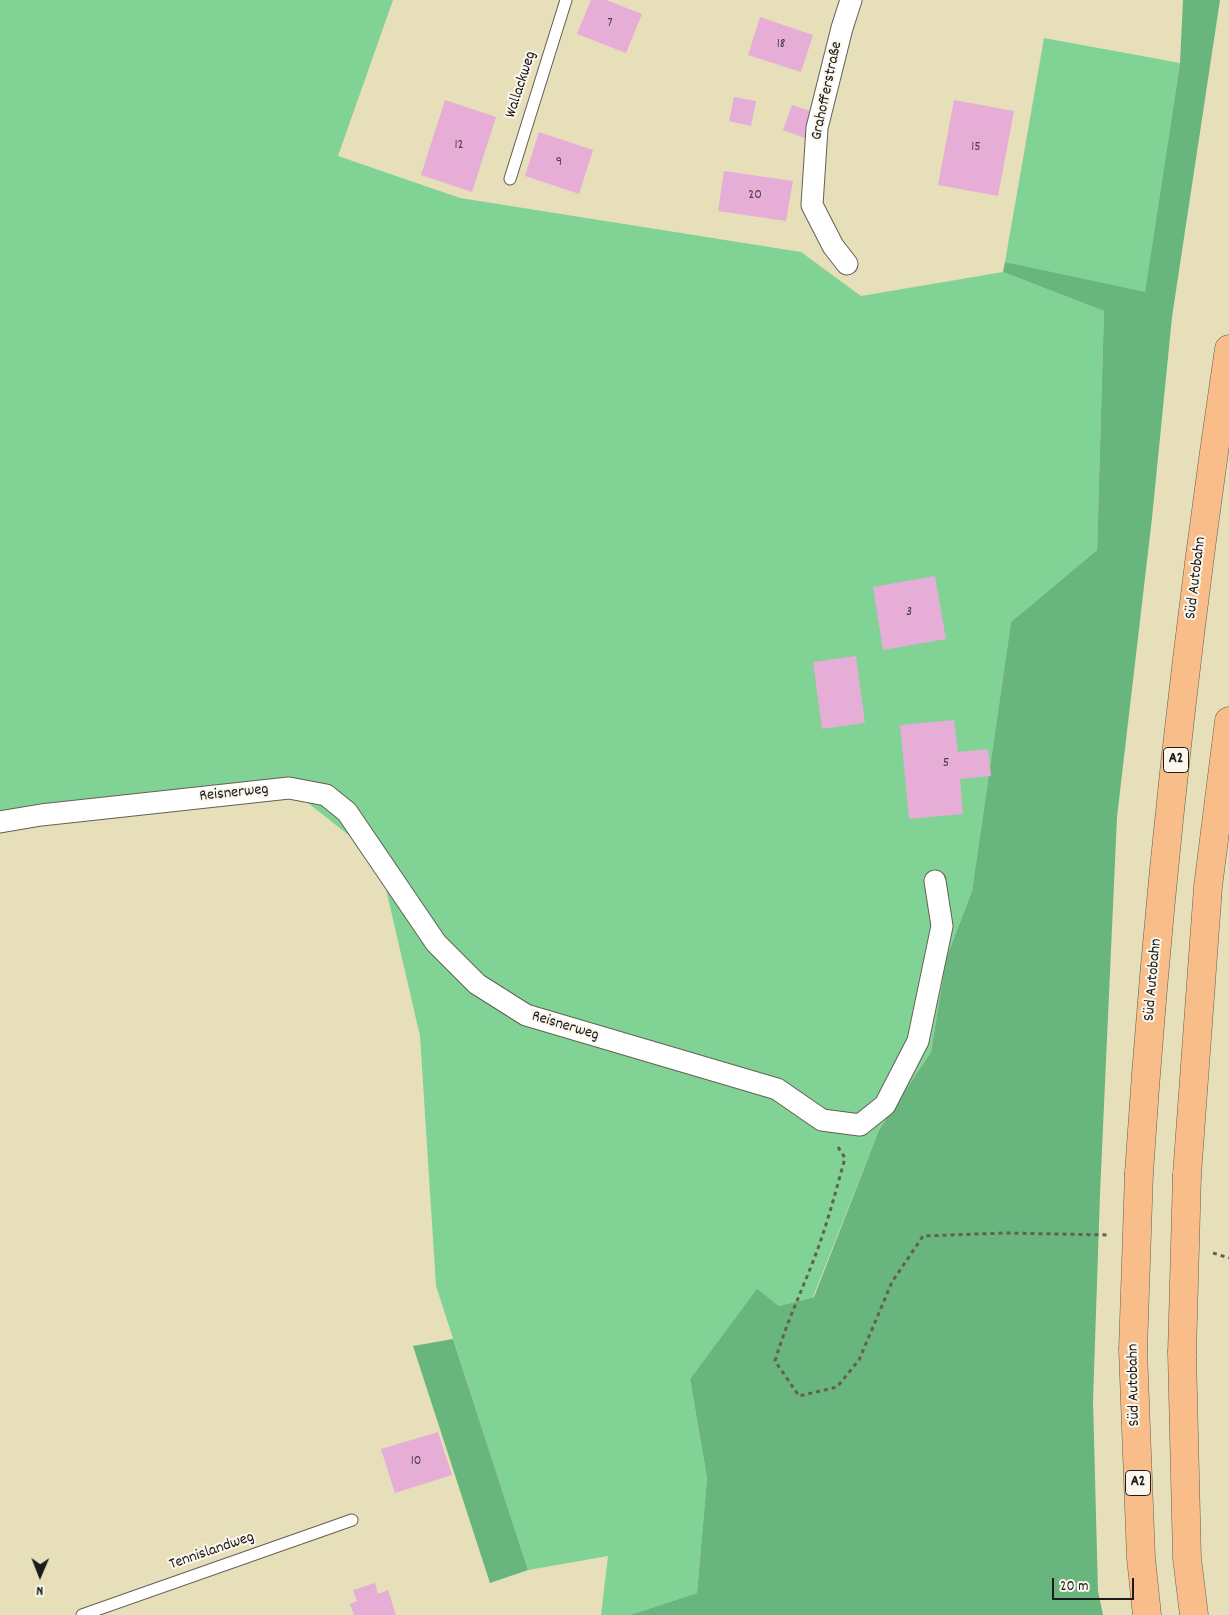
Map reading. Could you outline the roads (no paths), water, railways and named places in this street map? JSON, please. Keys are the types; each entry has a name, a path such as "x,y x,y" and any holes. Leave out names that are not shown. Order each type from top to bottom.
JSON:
{"highway":[{"name":"Süd Autobahn","path":"1147,1615 1141,1558 1133,1350 1139,1174 1162,882 1206,503 1229,349"},
{"path":"1194,1615 1187,1558 1182,1353 1187,1175 1208,887 1229,721"}],"street":[{"name":"Grahofferstraße","path":"847,264 833,246 812,205 816,128 851,0"},
{"name":"Reisnerweg","path":"0,822 41,815 289,788 326,795 346,812 436,943 477,984 526,1015 777,1089 822,1120 860,1125 885,1105 918,1041 942,926 935,881"}],"lane":[{"name":"Wallackweg","path":"510,179 566,0"},
{"name":"Tennislandweg","path":"82,1615 352,1520"}]}
